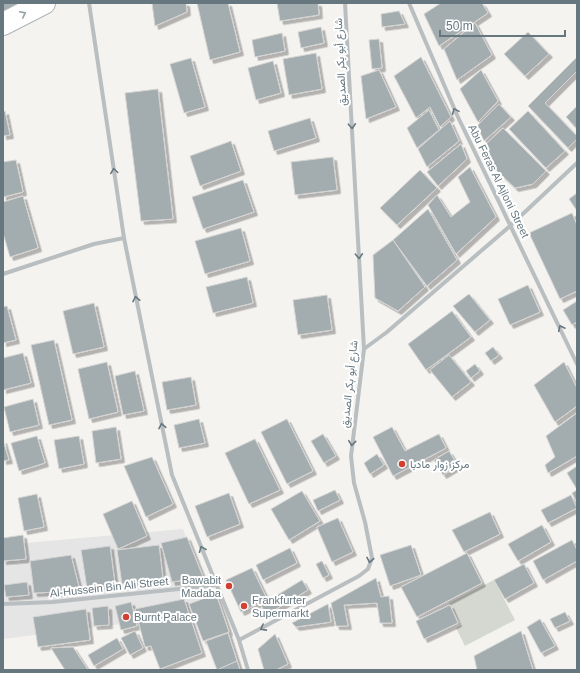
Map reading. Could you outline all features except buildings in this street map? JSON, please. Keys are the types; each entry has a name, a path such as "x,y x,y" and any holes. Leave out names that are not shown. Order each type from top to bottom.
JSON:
{"main road":[{"path":"3,24 44,3"}],"street":[{"path":"89,3 124,238 172,475 239,640 248,670"},
{"name":"شارع أبو بكر الصديق","path":"239,640 359,576 368,569 372,558 354,483 351,456 364,349 346,3"},
{"name":"Abu Feras Al Ajloni Street","path":"409,3 457,115 577,364"},
{"path":"364,349 387,332 510,226 577,163"},
{"path":"3,274 94,244 124,238"},
{"name":"Al-Hussein Bin Ali Street","path":"3,604 53,602 216,585"}],"shaded area":[{"path":"183,529 215,612 3,639 3,545"},
{"path":"494,580 515,620 465,646 456,628 461,625 449,603"}],"place":[{"name":"مركز زوار مادبا","path":"402,464"},
{"name":"Bawabit Madaba","path":"229,586"},
{"name":"Frankfurter Supermarkt","path":"244,606"},
{"name":"Burnt Palace","path":"126,617"}]}
